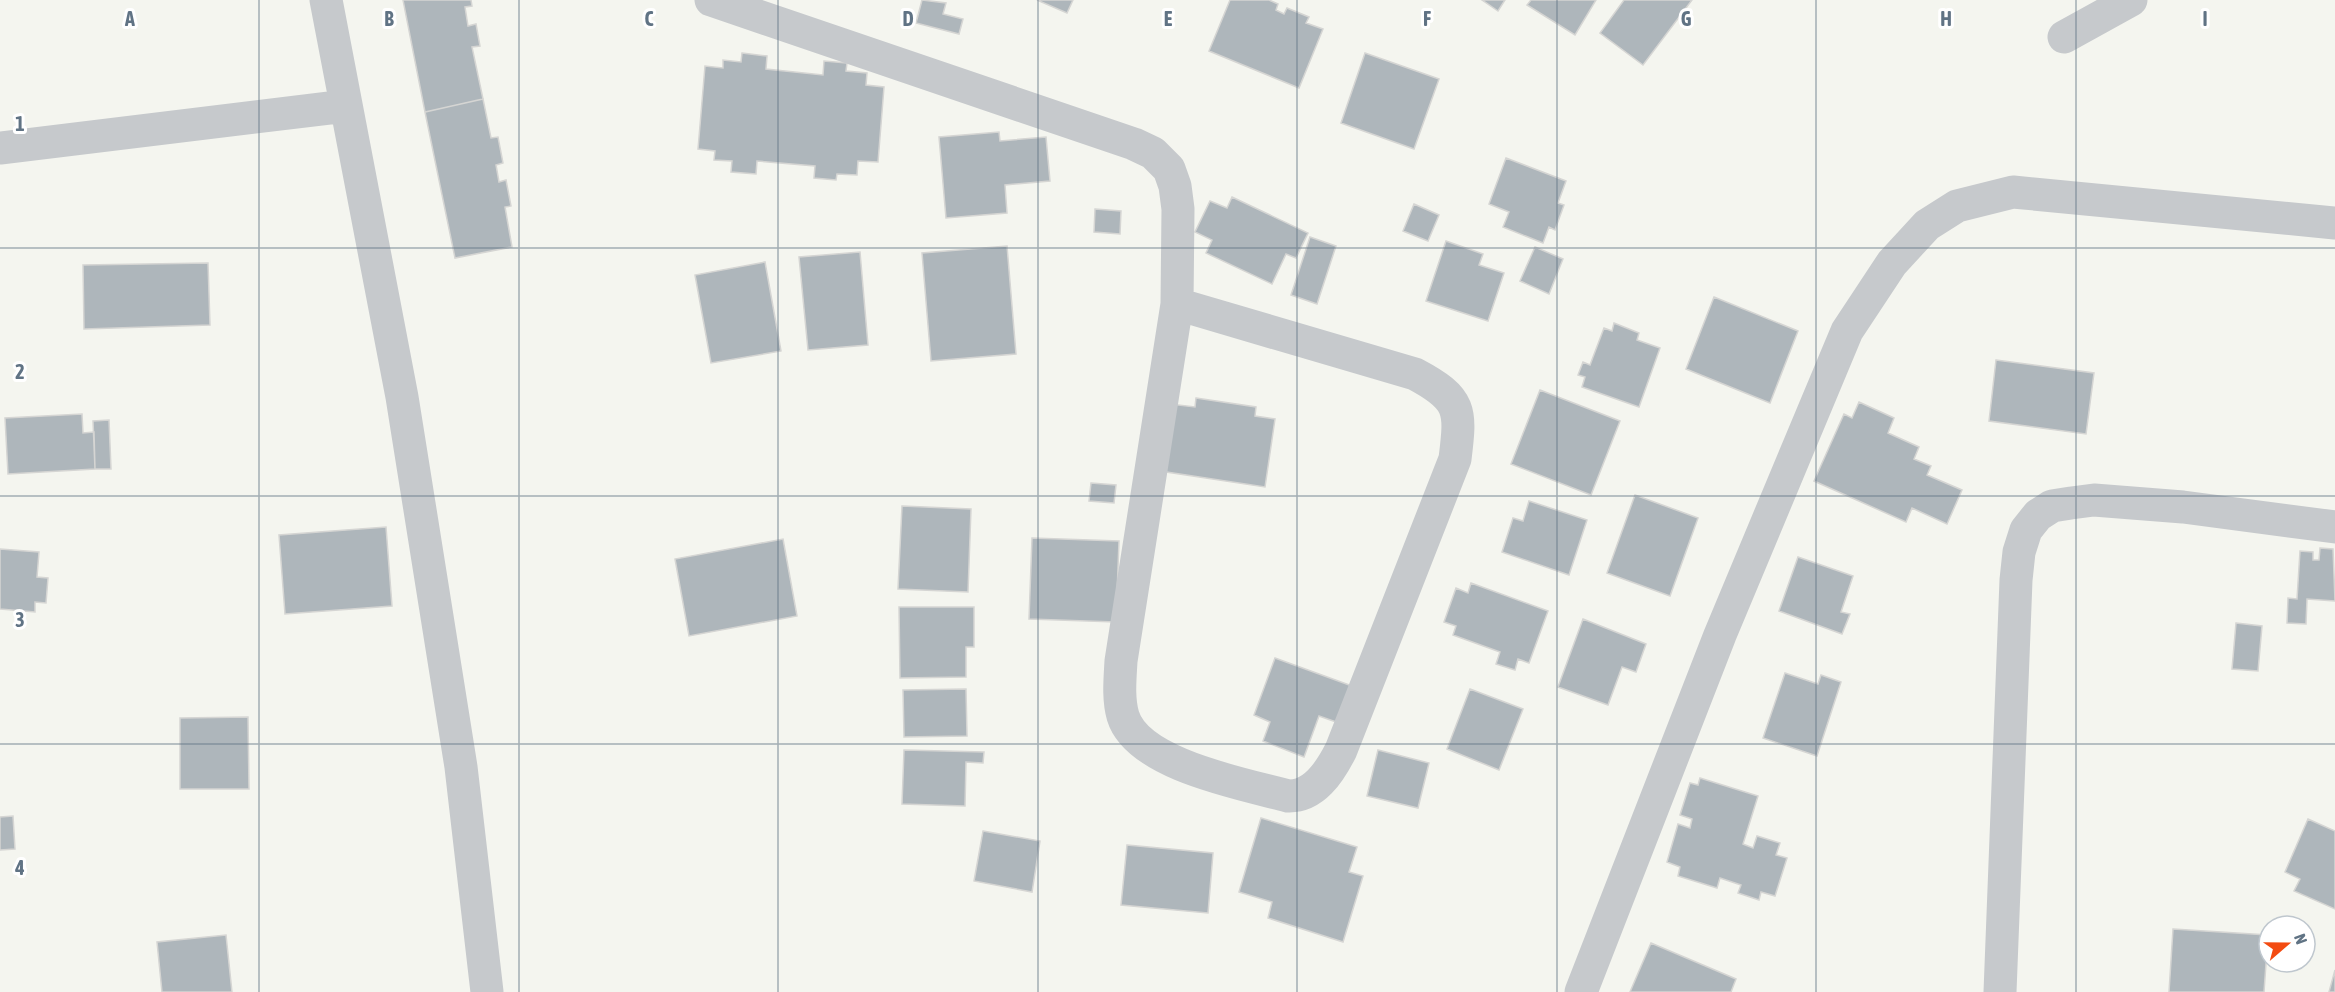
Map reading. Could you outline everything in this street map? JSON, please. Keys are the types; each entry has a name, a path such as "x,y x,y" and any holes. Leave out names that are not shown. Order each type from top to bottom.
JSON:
{"street":[{"path":"326,0 402,397 460,767 487,992"},
{"path":"711,0 1041,111 1153,153 1169,169 1175,186 1178,209 1177,304 1121,661 1120,697 1123,716 1129,729 1143,744 1192,770 1298,796 1311,791 1341,750 1455,459 1460,419 1447,395 1437,385 1415,374 1177,304"},
{"path":"2064,37 2131,0"},
{"path":"0,148 346,106"},
{"path":"1581,992 1720,634 1847,331 1892,263 1927,225 1957,206 2013,192 2335,223"},
{"path":"2000,992 2016,580 2019,552 2026,530 2038,515 2052,506 2094,500 2184,507 2335,527"}],"building":[{"path":"403,0 471,0 472,6 465,7 468,26 476,24 480,46 472,47 483,99 425,112"},
{"path":"922,0 946,3 943,14 963,19 959,34 916,23"},
{"path":"1037,0 1073,0 1067,13"},
{"path":"1230,0 1269,0 1278,4 1276,10 1284,14 1287,8 1309,17 1306,23 1323,29 1299,88 1209,51"},
{"path":"1482,0 1505,0 1498,11"},
{"path":"1531,0 1596,0 1575,35 1527,5"},
{"path":"1624,0 1692,0 1643,65 1600,33"},
{"path":"742,53 767,56 766,69 823,75 824,61 847,63 846,71 867,73 866,85 884,87 878,162 858,161 857,175 837,174 836,180 814,178 815,166 757,161 756,174 731,172 732,161 714,160 715,151 698,149 705,66 723,68 723,60 741,62"},
{"path":"1365,53 1439,79 1414,149 1341,123"},
{"path":"483,99 491,138 498,137 503,163 496,165 499,182 506,180 511,206 505,207 512,247 455,258 425,112"},
{"path":"999,132 1000,141 1046,137 1050,181 1005,185 1007,213 946,218 939,137"},
{"path":"1506,158 1566,181 1558,203 1564,205 1555,230 1549,227 1543,243 1503,227 1509,212 1489,204"},
{"path":"1232,197 1308,233 1296,258 1286,254 1272,284 1206,253 1212,240 1195,232 1210,201 1227,208"},
{"path":"1414,204 1439,215 1428,241 1403,231"},
{"path":"1095,209 1121,211 1120,234 1094,232"},
{"path":"1310,237 1336,246 1317,304 1291,295"},
{"path":"1446,241 1483,254 1479,265 1504,273 1488,321 1426,301"},
{"path":"1007,246 1016,354 931,361 922,253"},
{"path":"1535,247 1563,259 1549,294 1520,281"},
{"path":"860,252 868,345 808,350 799,257"},
{"path":"765,262 781,351 711,363 695,275"},
{"path":"208,263 210,325 84,329 83,265"},
{"path":"1714,297 1798,331 1770,403 1686,369"},
{"path":"1614,323 1639,333 1637,340 1660,348 1639,407 1582,387 1585,377 1578,375 1583,362 1590,365 1604,328 1612,331"},
{"path":"1996,360 2094,373 2086,434 1989,421"},
{"path":"1540,390 1620,421 1591,495 1511,464"},
{"path":"1196,398 1256,407 1255,416 1275,419 1265,487 1160,471 1170,404 1195,407"},
{"path":"1859,402 1894,418 1888,433 1919,447 1914,459 1931,466 1927,475 1962,490 1947,524 1912,508 1906,522 1814,481 1844,414 1852,418"},
{"path":"82,414 83,433 94,432 95,469 8,474 5,418"},
{"path":"109,420 111,469 95,469 93,421"},
{"path":"1091,483 1116,485 1114,503 1089,501"},
{"path":"1635,495 1698,518 1670,596 1607,573"},
{"path":"1529,501 1587,520 1569,575 1502,552 1513,518 1523,521"},
{"path":"902,506 971,509 968,592 898,589"},
{"path":"386,527 392,606 285,614 279,535"},
{"path":"1032,538 1119,541 1116,622 1029,619"},
{"path":"783,539 797,616 689,636 675,559"},
{"path":"2320,548 2333,549 2335,601 2307,599 2306,624 2287,623 2288,598 2297,599 2300,551 2313,552 2313,560 2319,560"},
{"path":"0,549 39,552 37,577 48,578 46,603 35,602 35,612 0,609"},
{"path":"1798,557 1853,576 1841,612 1850,614 1842,634 1779,611"},
{"path":"1471,583 1548,611 1529,663 1518,659 1515,670 1496,664 1500,652 1453,635 1456,626 1444,622 1456,588 1468,593"},
{"path":"899,607 974,607 974,647 966,647 966,677 900,678"},
{"path":"1583,619 1646,644 1636,672 1622,667 1608,705 1558,687"},
{"path":"2236,623 2262,626 2258,671 2232,669"},
{"path":"1275,658 1352,686 1339,723 1319,716 1304,757 1263,741 1270,722 1254,715"},
{"path":"1785,673 1818,684 1821,675 1841,682 1817,756 1763,738"},
{"path":"966,689 967,736 904,737 903,690"},
{"path":"1470,689 1523,709 1499,770 1447,749"},
{"path":"248,717 249,789 180,789 180,718"},
{"path":"904,750 984,752 983,763 966,762 965,806 902,804"},
{"path":"1378,750 1429,763 1418,808 1367,796"},
{"path":"1700,778 1758,796 1743,844 1753,848 1757,836 1780,843 1776,855 1787,858 1775,896 1761,892 1759,900 1738,893 1741,885 1720,878 1717,888 1678,876 1680,867 1667,862 1678,824 1690,828 1692,819 1680,815 1690,783 1698,785"},
{"path":"13,816 15,849 0,850 0,817"},
{"path":"1261,818 1357,847 1349,872 1363,876 1343,942 1268,918 1272,902 1239,892"},
{"path":"2308,819 2335,831 2335,909 2294,891 2300,879 2285,872"},
{"path":"983,831 1040,841 1032,892 974,881"},
{"path":"1127,845 1213,853 1208,913 1121,905"},
{"path":"2173,929 2257,934 2257,974 2265,974 2264,992 2169,992"},
{"path":"226,935 232,992 162,992 157,942"},
{"path":"1651,943 1736,979 1731,992 1630,992"},
{"path":"2335,970 2335,992 2329,992"}]}
